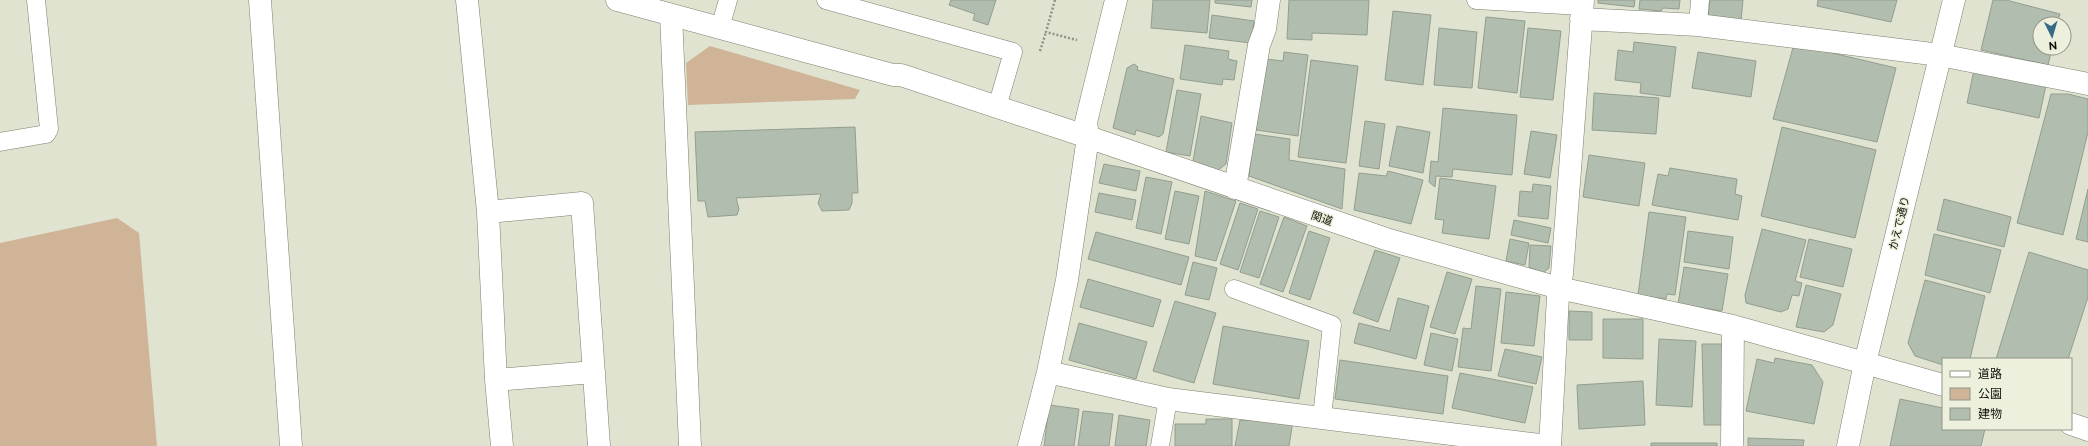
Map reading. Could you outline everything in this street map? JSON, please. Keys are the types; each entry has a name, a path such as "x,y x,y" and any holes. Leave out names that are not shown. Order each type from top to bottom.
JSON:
{"street":[{"path":"260,0 291,446"},
{"path":"467,0 488,212 496,380 502,446"},
{"name":"関道","path":"617,0 894,75 901,75 1386,239 1560,288 1733,326 1942,385"},
{"path":"1029,446 1048,372 1067,280 1088,137 1086,122 1116,0"},
{"path":"1235,188 1259,45 1265,29 1269,0"},
{"name":"かえで通り","path":"1848,446 1865,363 1954,0"},
{"path":"1048,372 1168,399 1549,446 1558,296 1560,288 1582,8 1698,25 1940,54 2088,84"},
{"path":"672,15 690,446"},
{"path":"488,212 582,203 599,446"},
{"path":"1732,446 1733,326"},
{"path":"496,380 594,372"},
{"path":"2072,424 2088,430"}],"lane":[{"path":"0,142 46,134 49,129 36,0"},
{"path":"720,28 728,0"},
{"path":"826,0 1013,52 997,107"},
{"path":"1476,0 1582,8"},
{"path":"1698,25 1700,0"},
{"path":"1234,289 1332,325 1322,417"},
{"path":"1160,446 1168,399"}],"path":[{"path":"1055,0 1046,32 1080,41"}],"green space":[{"path":"710,46 860,90 855,99 688,105 686,63"},
{"path":"117,218 139,233 157,446 0,446 0,243"}],"building":[{"path":"951,0 996,0 988,25 973,20 975,14 949,5"},
{"path":"1153,0 1210,0 1207,33 1151,28"},
{"path":"1215,0 1252,0 1251,7 1215,3"},
{"path":"1289,0 1369,0 1367,35 1312,33 1312,40 1287,39"},
{"path":"1598,0 1635,0 1634,7 1598,3"},
{"path":"1640,0 1680,0 1679,9 1663,8 1661,11 1639,9"},
{"path":"1710,0 1743,0 1741,21 1708,18"},
{"path":"1818,0 1897,0 1891,22 1817,6"},
{"path":"1993,0 2006,0 2060,14 2059,16 2032,16 2032,56 2050,56 2048,65 1981,50"},
{"path":"1393,11 1431,15 1423,85 1385,80"},
{"path":"1212,15 1254,21 1251,43 1209,38"},
{"path":"1486,17 1525,21 1517,93 1478,88"},
{"path":"1439,28 1477,32 1472,88 1434,85"},
{"path":"1528,28 1561,31 1553,100 1520,97"},
{"path":"1634,42 1676,47 1670,97 1640,93 1641,83 1615,80 1618,50 1633,52"},
{"path":"1794,44 1896,68 1877,142 1773,119"},
{"path":"1185,45 1229,51 1228,59 1237,61 1234,80 1223,79 1222,85 1180,79"},
{"path":"1284,52 1308,55 1298,136 1256,130 1266,59 1283,61"},
{"path":"1698,52 1756,61 1751,97 1692,88"},
{"path":"1311,60 1358,66 1346,163 1298,157"},
{"path":"1134,64 1138,67 1137,70 1174,79 1163,134 1159,137 1136,130 1135,135 1113,128 1127,68"},
{"path":"1974,70 2046,85 2039,118 1967,103"},
{"path":"1177,90 1201,94 1190,156 1166,152"},
{"path":"1594,93 1659,98 1656,134 1592,130"},
{"path":"2051,94 2068,94 2088,99 2088,132 2063,235 2017,223"},
{"path":"1443,108 1517,115 1512,175 1453,169 1452,177 1436,176 1435,187 1429,182 1431,161 1438,162"},
{"path":"1201,116 1232,123 1226,164 1218,170 1193,161"},
{"path":"1365,121 1385,124 1379,169 1359,166"},
{"path":"1397,126 1430,132 1423,173 1389,166"},
{"path":"855,127 858,193 852,193 852,203 849,210 822,211 818,203 821,194 736,198 739,209 737,215 708,217 705,201 698,201 695,132"},
{"path":"1782,127 1876,150 1855,238 1761,216"},
{"path":"1531,131 1557,135 1550,178 1524,174"},
{"path":"1254,134 1290,139 1289,160 1345,169 1342,209 1249,176"},
{"path":"1589,155 1645,163 1639,206 1583,197"},
{"path":"1104,164 1140,171 1136,191 1099,183"},
{"path":"1670,168 1737,179 1735,194 1742,196 1738,220 1652,205 1658,174 1668,176"},
{"path":"1388,171 1423,180 1411,224 1354,210 1359,173 1386,176"},
{"path":"1146,177 1172,182 1161,234 1136,228"},
{"path":"1440,178 1496,186 1489,239 1442,233 1444,220 1435,219"},
{"path":"1533,184 1551,186 1548,219 1518,216 1520,191 1532,192"},
{"path":"2088,189 2088,242 2076,239"},
{"path":"1175,191 1199,196 1189,244 1165,239"},
{"path":"1205,191 1236,201 1216,261 1195,256"},
{"path":"1099,193 1136,200 1132,220 1095,212"},
{"path":"1944,199 2011,217 2004,247 1937,230"},
{"path":"1240,203 1258,209 1238,270 1220,264"},
{"path":"1260,211 1279,217 1259,278 1240,272"},
{"path":"1649,212 1686,217 1675,295 1667,294 1666,299 1638,295"},
{"path":"1284,217 1307,226 1283,292 1260,284"},
{"path":"1514,220 1551,228 1548,243 1511,235"},
{"path":"1762,229 1806,240 1795,281 1802,283 1799,296 1792,295 1788,309 1781,312 1746,303 1745,295"},
{"path":"1309,231 1330,238 1310,300 1289,293"},
{"path":"1688,231 1733,237 1729,269 1684,262"},
{"path":"1096,232 1189,257 1181,285 1088,259"},
{"path":"1934,234 2001,250 1990,293 1925,275"},
{"path":"1510,239 1529,243 1525,265 1506,261"},
{"path":"1809,239 1852,249 1843,287 1800,277"},
{"path":"1530,245 1551,246 1549,268 1543,273 1529,267"},
{"path":"1375,250 1400,258 1378,322 1353,313"},
{"path":"2029,252 2088,270 2088,297 2068,358 1996,358"},
{"path":"1193,262 1217,268 1209,300 1185,295"},
{"path":"1684,267 1728,274 1722,311 1678,304"},
{"path":"1447,272 1472,279 1455,334 1430,327"},
{"path":"1088,279 1161,300 1153,327 1080,307"},
{"path":"1925,280 1985,296 1970,358 1942,358 1942,365 1915,356 1908,343"},
{"path":"1806,285 1841,294 1833,325 1824,332 1796,327"},
{"path":"1476,286 1501,289 1491,371 1458,367 1463,328 1471,329"},
{"path":"1506,292 1540,296 1534,346 1501,343"},
{"path":"1398,298 1429,306 1416,359 1354,343 1359,323 1390,331"},
{"path":"1175,301 1216,313 1194,383 1153,371"},
{"path":"1569,311 1592,312 1592,340 1569,340"},
{"path":"1603,319 1643,319 1643,359 1603,358"},
{"path":"1079,323 1147,342 1136,379 1069,360"},
{"path":"1223,326 1309,341 1299,399 1213,384"},
{"path":"1431,333 1458,339 1452,371 1424,365"},
{"path":"1659,339 1696,341 1692,407 1656,405"},
{"path":"1702,344 1722,344 1723,425 1704,425"},
{"path":"1505,349 1542,357 1536,384 1498,376"},
{"path":"1775,358 1812,365 1823,382 1814,424 1746,411 1757,359 1774,363"},
{"path":"1340,360 1448,376 1443,414 1335,399"},
{"path":"1460,373 1533,387 1525,423 1452,408"},
{"path":"1643,381 1645,425 1579,429 1577,385"},
{"path":"1900,399 1942,408 1942,430 1985,430 1981,446 1890,446"},
{"path":"1049,405 1079,409 1074,446 1044,446"},
{"path":"1083,411 1113,414 1109,446 1078,446"},
{"path":"1119,415 1150,420 1146,446 1115,446"},
{"path":"1206,419 1232,419 1232,446 1175,446 1175,424 1206,424"},
{"path":"1240,420 1293,421 1289,446 1235,446"},
{"path":"1748,438 1804,440 1803,446 1748,446"},
{"path":"1651,443 1717,443 1717,446 1651,446"}]}
